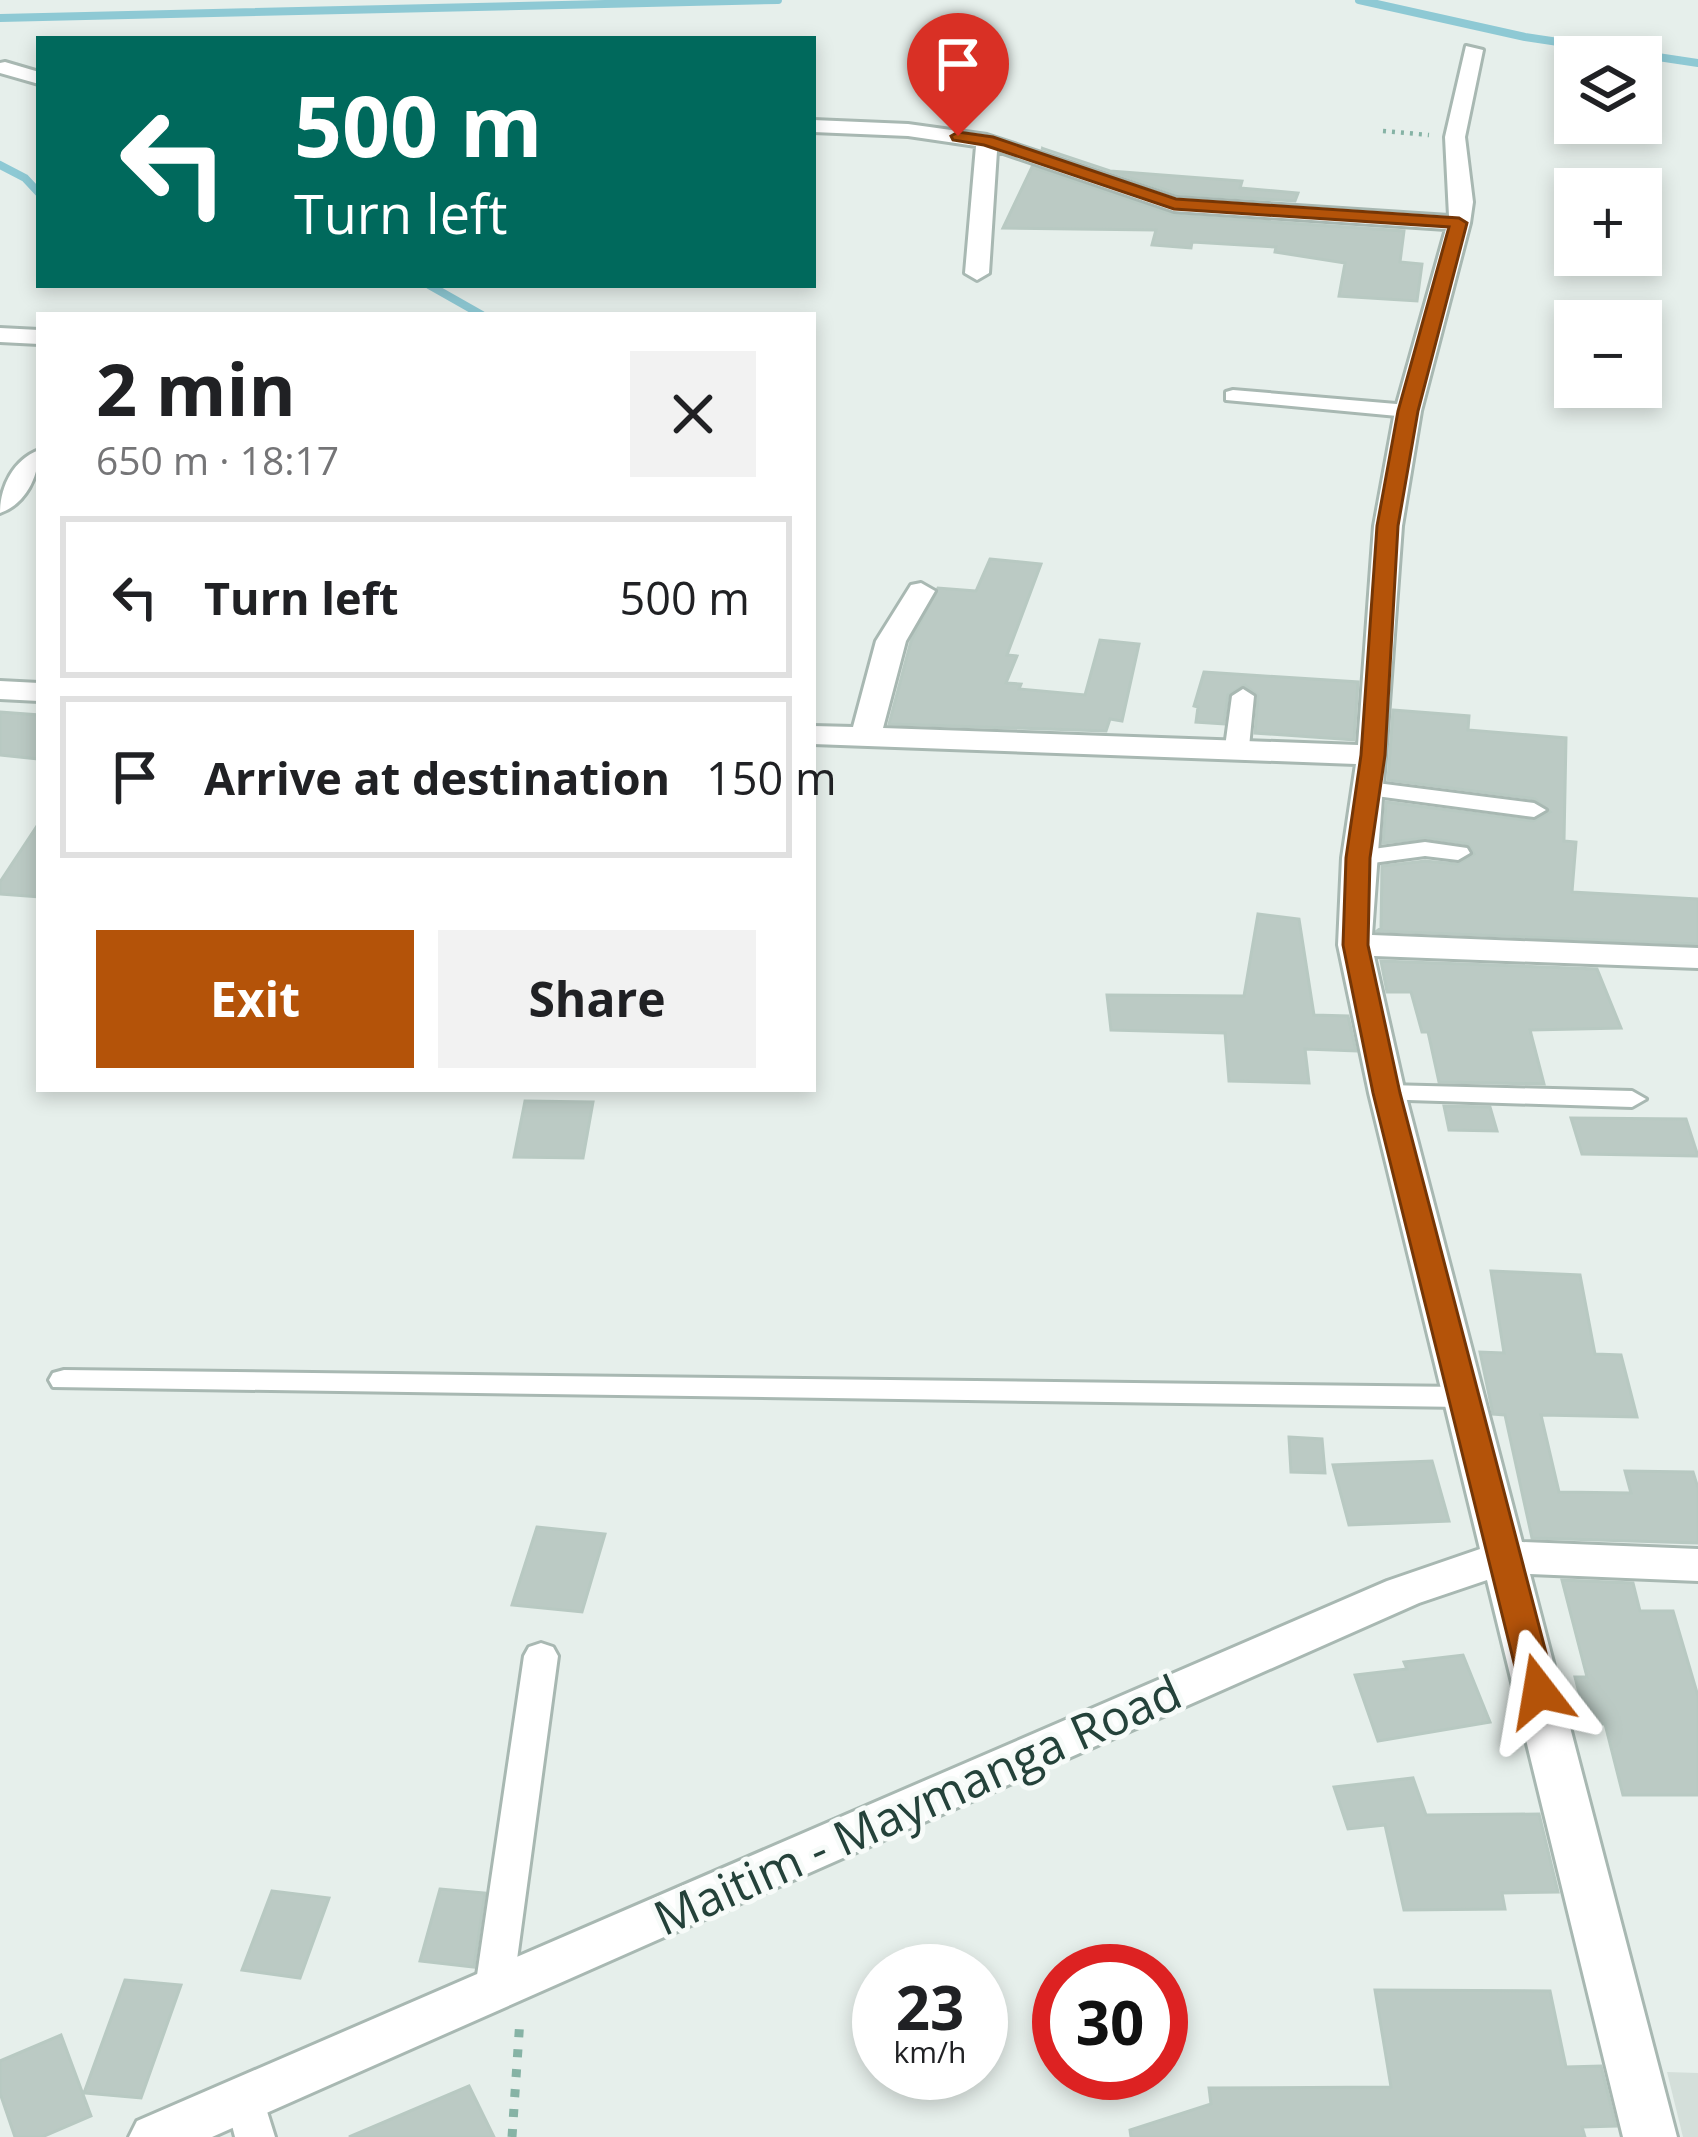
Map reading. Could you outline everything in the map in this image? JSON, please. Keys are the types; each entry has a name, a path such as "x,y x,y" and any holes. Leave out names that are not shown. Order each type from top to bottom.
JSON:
{"street":[{"path":"1473,50 1455,137 1462,202 1459,223 1408,411 1388,526 1371,772 1358,858 1355,945 1387,1093 1650,2137"},
{"path":"5,68 36,77"},
{"path":"816,126 908,130 987,141 1174,204 1459,223"},
{"path":"977,273 987,141"},
{"path":"0,335 36,337"},
{"path":"0,505 36,462"},
{"path":"866,736 891,641 921,591"},
{"path":"0,690 36,692"},
{"path":"816,735 1237,746 1371,772"},
{"path":"1355,945 1698,958"},
{"name":"Maitim - Maymanga Road","path":"156,2137 250,2117 509,1982 1402,1592 1505,1557 1698,1565"}],"lane":[{"path":"1233,396 1408,411"},
{"path":"1237,746 1244,696"},
{"path":"1371,772 1534,810"},
{"path":"1358,858 1425,849 1458,853"},
{"path":"1387,1093 1632,1099"},
{"path":"64,1380 1463,1396"},
{"path":"509,1982 542,1656"}],"path":[{"path":"1383,131 1455,137"},
{"path":"509,1982 512,2137"}],"shaded area":[{"path":"1667,2072 1698,2073 1698,2137 1683,2137"}],"building":[{"path":"1041,148 1110,171 1242,181 1240,188 1298,193 1295,201 1178,194"},
{"path":"1032,167 1174,215 1404,231 1400,262 1422,264 1417,301 1339,296 1345,263 1275,252 1276,247 1192,242 1191,248 1152,245 1156,230 1003,228"},
{"path":"990,559 1041,564 1007,655 1017,656 1006,683 1021,684 1019,689 1085,695 1100,640 1139,644 1122,721 1110,719 1106,731 889,724 911,641 938,588 976,591"},
{"path":"1204,672 1358,682 1354,740 1255,733 1258,696 1245,685 1228,695 1224,724 1196,722 1198,707 1194,706"},
{"path":"1393,710 1469,716 1468,730 1566,738 1564,841 1576,842 1572,892 1698,899 1698,944 1377,931 1381,928 1382,866 1425,861 1457,864 1474,854 1468,844 1426,838 1383,843 1386,802 1533,821 1550,812 1535,799 1388,780"},
{"path":"0,712 36,715 36,759 0,755"},
{"path":"36,828 36,897 0,894 0,882"},
{"path":"1258,914 1299,919 1314,1015 1348,1016 1356,1051 1305,1049 1309,1083 1229,1081 1225,1033 1111,1030 1107,995 1244,996"},
{"path":"1381,961 1597,969 1621,1028 1530,1030 1544,1084 1439,1082 1428,1032 1422,1032 1411,992 1387,992"},
{"path":"525,1101 593,1102 583,1158 514,1157"},
{"path":"1444,1106 1490,1107 1497,1131 1449,1130"},
{"path":"1571,1118 1686,1119 1698,1156 1582,1154"},
{"path":"1491,1271 1580,1275 1595,1354 1621,1355 1637,1417 1541,1415 1559,1492 1631,1493 1625,1471 1693,1472 1698,1488 1698,1543 1532,1538 1505,1415 1493,1414 1480,1352 1504,1353"},
{"path":"1289,1437 1322,1439 1325,1473 1291,1472"},
{"path":"1432,1461 1449,1521 1349,1525 1333,1465"},
{"path":"537,1527 605,1534 582,1612 512,1605"},
{"path":"1562,1580 1633,1583 1640,1611 1673,1611 1698,1696 1698,1795 1623,1795 1605,1724 1587,1724 1575,1677 1587,1677"},
{"path":"1463,1655 1490,1722 1378,1741 1355,1675 1407,1669 1404,1662"},
{"path":"1413,1778 1426,1815 1539,1814 1558,1892 1502,1893 1505,1909 1404,1910 1385,1825 1348,1829 1334,1787"},
{"path":"440,1889 485,1893 474,1967 420,1961"},
{"path":"272,1891 329,1898 300,1978 242,1970"},
{"path":"125,1980 181,1985 141,2098 84,2093"},
{"path":"1375,1990 1550,1991 1566,2067 1601,2066 1616,2126 1582,2127 1585,2137 1131,2137 1130,2130 1211,2104 1209,2088 1391,2087"},
{"path":"61,2035 91,2116 42,2137 15,2137 0,2093 0,2061"},
{"path":"469,2086 494,2137 349,2137"}],"waterway":[{"path":"0,18 778,0"},
{"path":"1359,0 1525,37 1698,63"},
{"path":"0,165 36,190"},
{"path":"434,288 477,312"}],"route":[{"path":"958,136 987,141 1174,204 1459,223 1408,411 1388,526 1373,755 1358,858 1355,945 1387,1093 1539,1691"}]}
